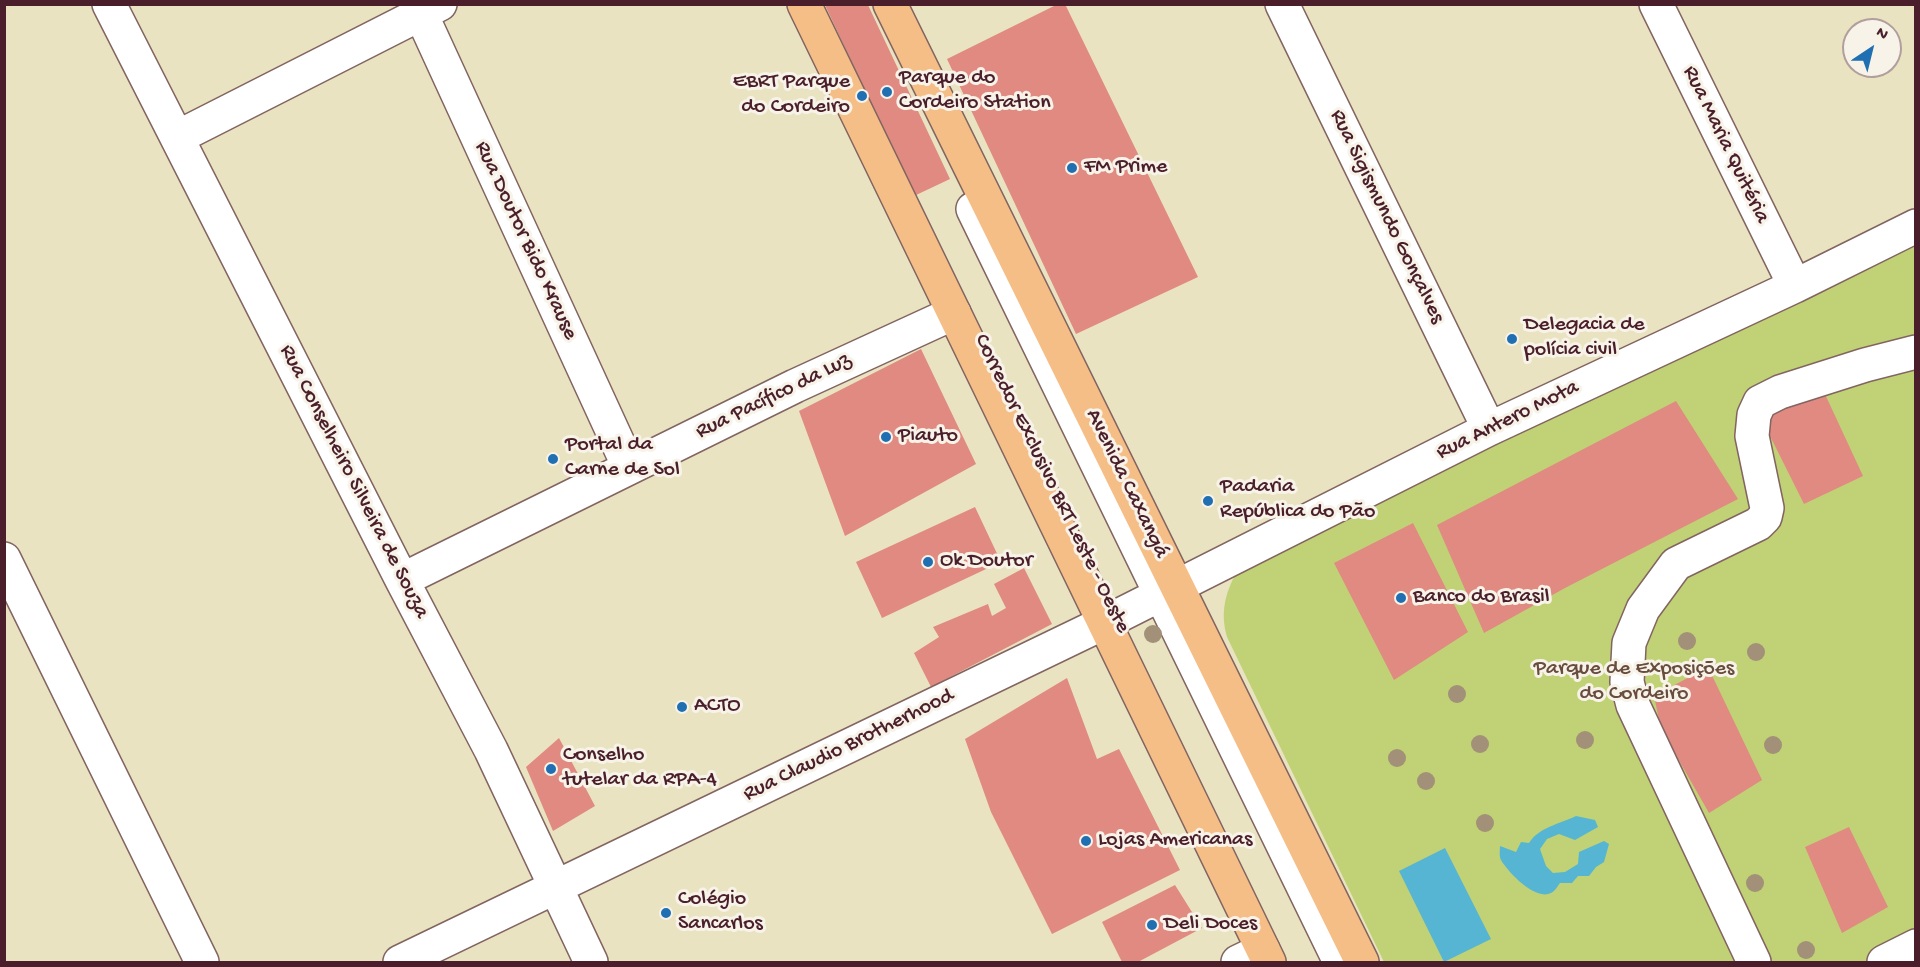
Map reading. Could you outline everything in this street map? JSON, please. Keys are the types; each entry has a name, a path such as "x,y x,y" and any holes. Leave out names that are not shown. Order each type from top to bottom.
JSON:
{"main road":[{"path":"804,4 954,313 1110,620 1264,959"},
{"name":"Avenida Caxangá","path":"890,4 1168,590 1362,963"}],"street":[{"name":"Rua Conselheiro Silveira de Souza","path":"109,4 491,750 591,963"},
{"name":"Corredor Exclusivo BRT Leste - Oeste","path":"818,4 1110,620"},
{"path":"873,4 1168,590 1340,963"},
{"name":"Rua Sigismundo Gonçalves","path":"1282,4 1489,429"},
{"name":"Rua Maria Quitéria","path":"1656,4 1795,286"},
{"path":"178,137 430,9"},
{"name":"Rua Doutor Bido Krause","path":"430,9 629,467"},
{"name":"Rua Antero Mota","path":"1110,620 1489,429 1795,286 1916,226"},
{"name":"Rua Pacífico da Luz","path":"402,580 795,386 954,313"},
{"path":"1754,963 1633,705 1627,682 1629,644 1643,609 1676,564 1758,524 1765,517 1767,508 1752,435 1754,415 1760,402 1780,392 1865,365 1916,352"},
{"path":"4,559 202,963"},
{"name":"Rua Claudio Brotherhood","path":"400,963 1110,620"},
{"path":"1884,963 1916,946"}],"green space":[{"name":"Parque de Exposições do Cordeiro","path":"1915,239 1915,962 1384,962 1227,637 1224,620 1225,604 1236,573 1457,458"}],"water":[{"path":"1576,816 1595,820 1598,827 1575,840 1559,834 1547,839 1540,849 1546,866 1553,873 1565,872 1578,864 1579,852 1604,841 1609,844 1604,862 1596,867 1589,876 1578,876 1572,883 1560,883 1552,892 1537,893 1523,884 1501,860 1500,846 1516,852 1521,842 1529,843 1538,833"},
{"path":"1445,848 1491,939 1444,962 1399,871"}],"building":[{"name":"FM Prime","path":"1058,4 1065,4 1198,277 1076,334 947,59"},
{"name":"Parque do Cordeiro Station","path":"825,5 868,5 950,179 914,196"},
{"name":"Piauto","path":"921,349 976,464 845,536 799,411"},
{"path":"1824,392 1863,476 1804,504 1764,424 1770,414"},
{"path":"1676,401 1738,499 1565,588 1484,633 1437,525"},
{"name":"Ok Doutor","path":"975,507 1001,562 882,618 856,562"},
{"name":"Banco do Brasil","path":"1413,523 1468,632 1394,680 1334,563"},
{"path":"1024,568 1052,624 931,687 914,653 939,637 933,627 988,604 992,616 1006,608 994,584"},
{"path":"1708,667 1762,780 1709,813 1661,729 1654,696"},
{"name":"Lojas Americanas","path":"1067,678 1097,759 1119,749 1180,870 1052,934 991,812 965,739"},
{"path":"559,738 595,806 553,831 526,767"},
{"path":"1849,827 1888,907 1842,933 1805,847"},
{"name":"Deli Doces","path":"1175,885 1202,928 1138,962 1122,962 1102,922"}],"place":[{"name":"Parque do Cordeiro Station","path":"887,92"},
{"name":"EBRT Parque do Cordeiro","path":"862,96"},
{"name":"FM Prime","path":"1072,168"},
{"name":"Delegacia de polícia civil","path":"1512,339"},
{"name":"Piauto","path":"886,437"},
{"name":"Portal da Carne de Sol","path":"553,459"},
{"name":"Padaria República do Pão","path":"1208,501"},
{"name":"Ok Doutor","path":"928,562"},
{"name":"Banco do Brasil","path":"1401,598"},
{"name":"ACTO","path":"682,707"},
{"name":"Conselho tutelar da RPA-4","path":"551,769"},
{"name":"Lojas Americanas","path":"1086,841"},
{"name":"Colégio Sancarlos","path":"666,913"},
{"name":"Deli Doces","path":"1152,925"}]}
